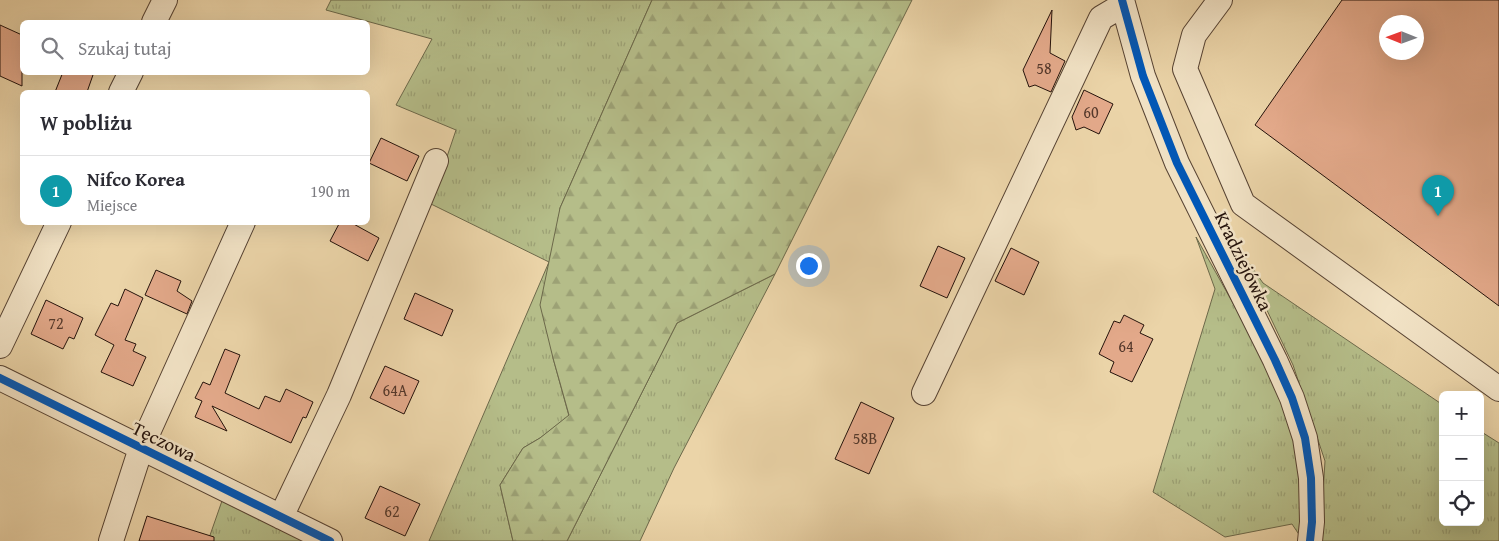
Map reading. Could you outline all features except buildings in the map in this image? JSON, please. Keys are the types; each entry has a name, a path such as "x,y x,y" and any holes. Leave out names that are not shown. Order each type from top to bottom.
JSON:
{"street":[{"path":"155,20 165,0"},
{"path":"1220,0 1194,35 1185,69 1243,204 1499,389"},
{"path":"924,393 1102,18 1123,3"},
{"name":"Kradziejówka","path":"1123,3 1143,76 1177,163 1292,398 1305,438 1311,478 1312,522 1310,541"},
{"path":"122,90 130,75"},
{"path":"281,517 339,395 436,161"},
{"path":"0,346 58,225"},
{"name":"Tęczowa","path":"111,541 142,448 242,225"},
{"name":"Tęczowa","path":"0,378 281,517 318,538"}],"green space":[{"path":"331,0 652,0 560,208 553,358 569,416 523,448 500,485 513,541 429,541 549,262 431,204 456,130 396,105 432,39 370,22 370,20 363,20 326,10"},
{"path":"652,0 912,0 775,274 677,323 567,541 513,541 500,485 523,448 540,438 569,415 540,305 560,208"},
{"path":"1196,237 1272,373 1301,461 1302,539 1292,524 1225,537 1153,492 1215,289"},
{"path":"1236,245 1263,283 1439,402 1439,526 1484,526 1484,434 1499,443 1499,541 1320,541 1325,461 1293,365"},
{"path":"775,274 674,468 640,541 567,541 677,323"},
{"path":"223,498 302,540 208,541"}],"cycle path":[{"path":"1122,0 1143,76 1177,163 1292,398 1305,438 1311,478 1312,522 1310,541"},
{"path":"0,378 330,541"}],"place":[{"name":"Nifco Korea","path":"1438,216"}]}
